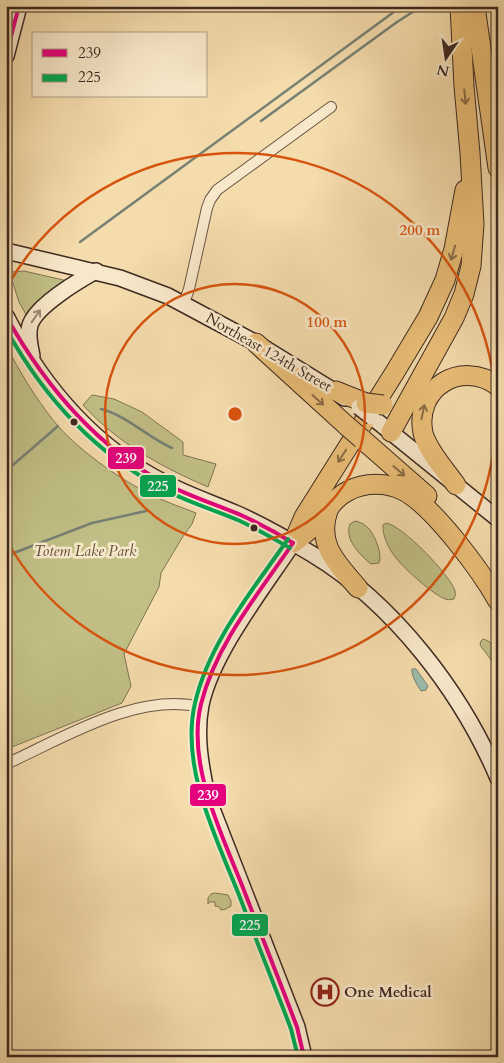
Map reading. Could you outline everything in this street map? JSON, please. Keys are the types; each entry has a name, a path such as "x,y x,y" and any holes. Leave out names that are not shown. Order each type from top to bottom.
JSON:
{"highway":[{"path":"486,6 498,84"},
{"path":"391,432 454,318 464,294 471,266 474,224 464,86 465,9"},
{"path":"465,9 498,168"},
{"path":"293,543 304,516 396,372 428,317 445,280 454,249 470,153"},
{"path":"256,343 346,426 424,493 444,514 487,567 498,586"},
{"path":"456,486 424,436 421,420 426,401 436,387 443,382 462,375 482,377 498,386"},
{"path":"336,391 370,408 399,401 420,381"},
{"path":"293,543 314,525 332,502 350,490 362,486 388,485 405,492 421,504 449,533 472,561 498,601"},
{"path":"332,502 325,523 327,545 333,558 358,588"}],"main road":[{"path":"6,56 19,6"},
{"name":"Northeast 124th Street","path":"6,251 96,271 146,287 184,304 256,343 336,391"},
{"path":"33,362 29,333 36,313 78,281 96,271"},
{"path":"6,316 33,362 60,400 103,442 132,464 173,487 248,518 293,543 324,562 358,588 398,626 424,655 451,691 476,732 498,778"},
{"path":"370,408 391,432 498,518"},
{"path":"293,543 229,641 211,677 201,707 198,746 202,776 208,796 297,1027 304,1057"}],"street":[{"path":"184,304 207,208 217,190 331,107"},
{"path":"6,764 77,731 131,710 170,703 201,707"}],"green space":[{"path":"24,271 72,282 28,318 19,302 10,274 12,272"},
{"name":"Totem Lake Park","path":"6,345 40,402 53,420 73,441 98,462 138,488 161,500 196,513 192,524 161,573 159,587 124,654 131,686 122,703 12,747 6,752"},
{"path":"92,395 114,399 142,412 183,442 183,455 216,464 208,487 141,453 110,431 83,405"},
{"path":"355,521 365,525 372,533 379,549 379,563 371,564 362,556 351,541 349,535 350,524"},
{"path":"386,523 403,532 436,563 452,584 455,592 454,599 448,600 437,595 409,572 397,559 389,548 384,536 383,525"},
{"path":"483,639 491,643 495,648 498,663 492,661 480,645"},
{"path":"211,894 228,895 231,906 221,910 215,906 215,902 209,902 208,904 208,898"}],"shaded area":[{"path":"412,669 416,669 428,686 426,690 421,691 413,677"}],"waterway":[{"path":"80,242 402,6"},
{"path":"261,121 397,22 422,6"},
{"path":"101,409 111,412 172,448"},
{"path":"6,471 58,426"},
{"path":"6,556 92,523 146,511"}],"transit line":[{"name":"239","path":"6,55 19,6"},
{"name":"239","path":"6,316 21,342 55,390 94,433 117,452 140,469 166,484 243,516 293,543"},
{"name":"225","path":"6,329 21,354 54,400 73,421 115,458 138,475 163,489 240,521 290,548"},
{"name":"225","path":"288,539 234,617 211,659 195,703 192,727 192,752 196,777 211,826 291,1029 298,1057"},
{"name":"239","path":"293,543 240,620 217,661 201,704 198,752 209,800 217,824 297,1027 304,1057"}],"place":[{"name":"One Medical","path":"325,992"}]}
